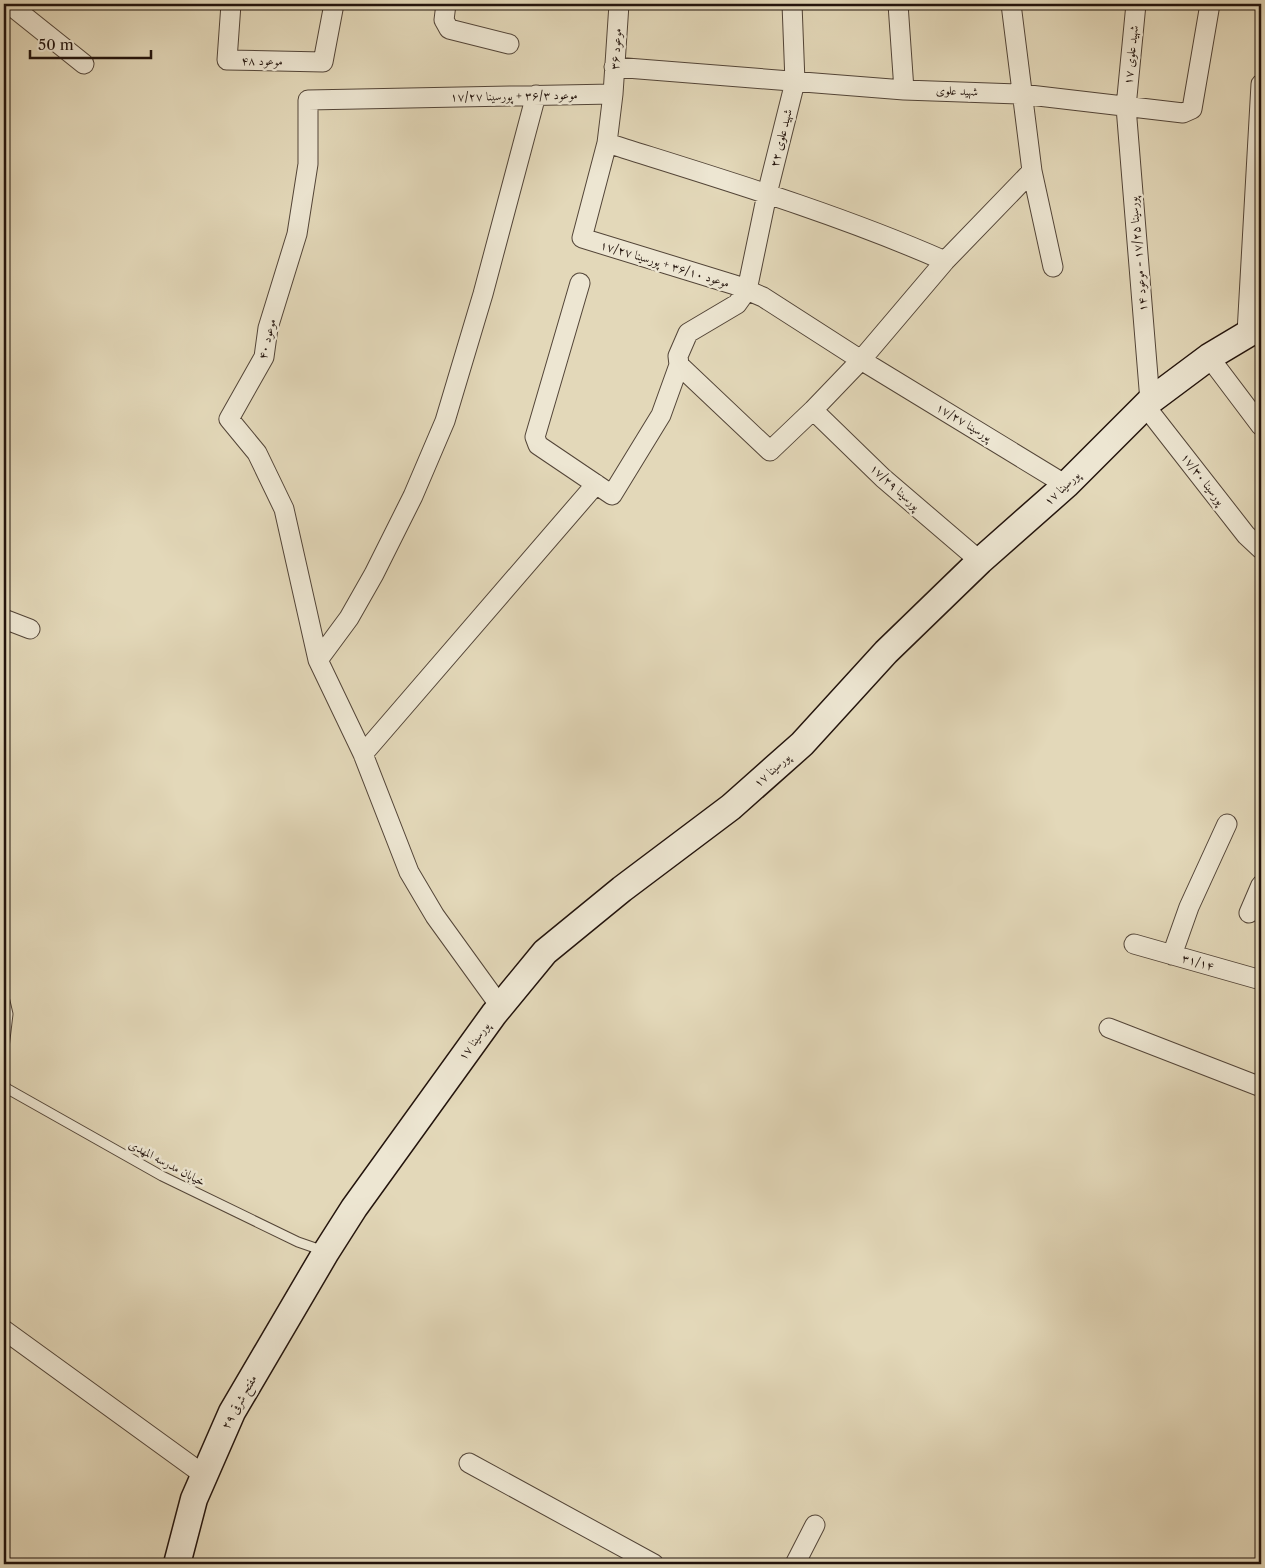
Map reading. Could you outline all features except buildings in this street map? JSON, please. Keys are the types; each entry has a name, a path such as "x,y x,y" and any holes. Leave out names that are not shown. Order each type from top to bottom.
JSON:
{"street":[{"path":"9,4 84,64"},
{"name":"موعود ۴۸","path":"230,4 227,60 323,62 334,4"},
{"path":"446,4 444,20 449,29 509,44"},
{"name":"موعود ۳۶","path":"582,238 607,143 613,94 619,4"},
{"name":"شهید علوی ۲۲","path":"747,290 767,194 795,82 792,4"},
{"path":"898,4 904,90"},
{"path":"1011,4 1032,172 1053,267"},
{"name":"شهید علوی ۱۷","path":"1126,107 1136,4"},
{"name":"شهید علوی","path":"614,67 904,90 1021,94 1183,113 1192,109 1210,4"},
{"path":"1254,330 1261,84"},
{"name":"موعود ۳۶/۳ + پورسینا ۱۷/۲۷","path":"414,98 613,94"},
{"path":"500,1006 435,916 409,872 363,754 318,660 350,618 374,574 413,496 445,421 483,294 536,95"},
{"name":"موعود ۴۰","path":"318,660 284,509 257,454 229,419 264,357 268,328 297,234 308,164 308,100 414,98"},
{"name":"پورسینا ۱۷/۲۵ - موعود ۱۴","path":"1126,107 1148,404"},
{"path":"607,143 767,194 886,235 945,261"},
{"path":"679,365 770,450 862,360 945,261 1032,172"},
{"name":"موعود ۳۶/۱۰ + پورسینا ۱۷/۲۷","path":"582,238 747,290 763,297 862,360"},
{"path":"580,283 535,441 538,445 610,494 613,494 661,415 679,365 678,356 688,333 737,304 747,290"},
{"name":"پورسینا ۱۷","path":"326,1252 354,1208 500,1006 545,952 622,889 731,807 802,744 886,652 980,561 1066,485 1148,404 1209,357 1254,330"},
{"path":"1209,357 1261,426"},
{"name":"پورسینا ۱۷/۲۷","path":"862,360 1066,485"},
{"name":"پورسینا ۱۷/۳۰","path":"1148,404 1246,536 1261,549"},
{"name":"پورسینا ۱۷/۲۹","path":"813,410 883,478 980,561"},
{"path":"363,754 596,484"},
{"path":"4,619 30,629"},
{"path":"1172,955 1189,907 1227,824"},
{"path":"1249,912 1261,885"},
{"name":"۳۱/۱۴","path":"1134,944 1261,980"},
{"path":"1109,1028 1261,1087"},
{"name":"مفتح شرقی ۲۹","path":"177,1564 194,1499 232,1412 326,1252"},
{"path":"4,1330 204,1474"},
{"path":"470,1463 654,1564"},
{"path":"795,1564 815,1525"}],"lane":[{"path":"4,997 8,1014 4,1048"},
{"name":"خیابان مدرسه المهدی","path":"4,1083 6,1088 162,1176 298,1242 326,1252"}]}
